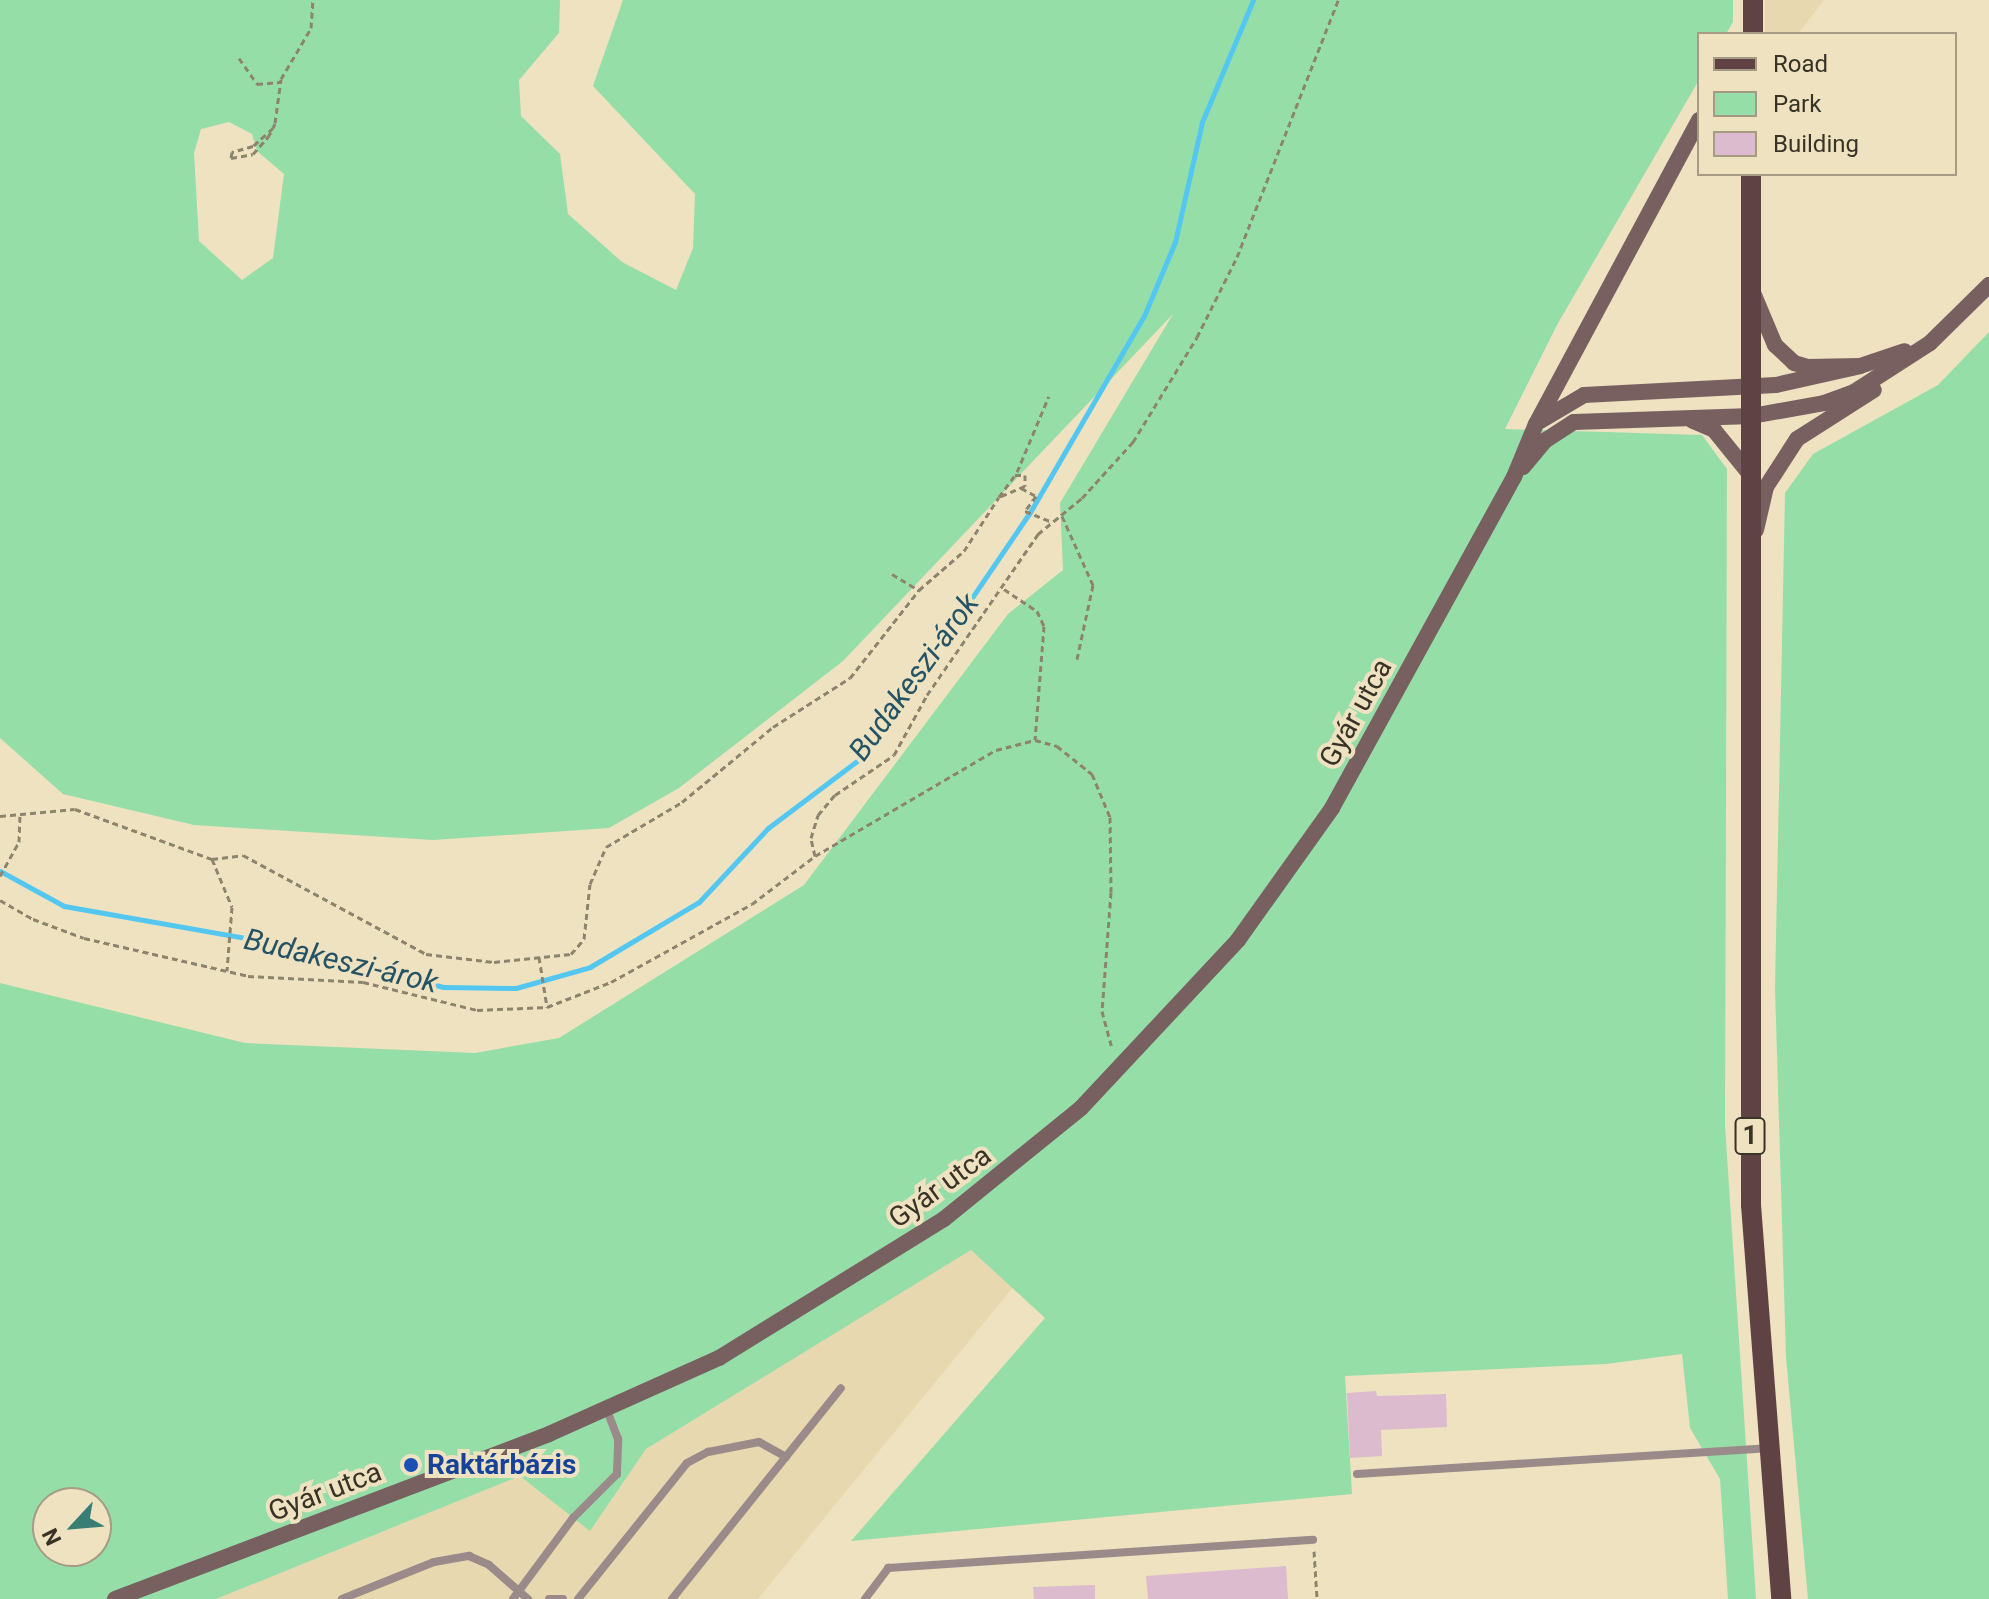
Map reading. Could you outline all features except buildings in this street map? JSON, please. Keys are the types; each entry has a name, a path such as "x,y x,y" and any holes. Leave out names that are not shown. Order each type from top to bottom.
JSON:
{"main road":[{"path":"1751,30 1753,0"},
{"name":"Gyár utca","path":"115,1599 607,1411 719,1358 877,1264 991,1184 1122,1067 1207,976 1298,859 1369,745 1514,477 1536,424 1697,124"},
{"name":"1","path":"1751,176 1754,539 1749,1103 1767,1448 1781,1599"},
{"path":"1754,539 1766,487 1797,439 1849,409 1930,343 1989,285"},
{"path":"1754,295 1784,356 1808,367 1860,366"},
{"path":"1536,424 1584,395 1800,382 1930,343"},
{"name":"Gyár utca","path":"1514,477 1546,440 1574,422 1752,416 1802,410 1854,392 1930,343"},
{"path":"1688,418 1714,430 1753,479"}],"lane":[{"path":"672,1599 841,1388"},
{"path":"515,1595 573,1518 617,1474 618,1439 607,1411"},
{"path":"578,1599 687,1463 708,1452 759,1442 786,1457"},
{"path":"1357,1474 1767,1448"},
{"path":"865,1599 888,1568 1313,1540"},
{"path":"342,1599 450,1557 469,1556 489,1565 515,1595 528,1599"},
{"path":"549,1599 563,1599"}],"path":[{"path":"273,128 257,143 230,157 257,152 273,128 280,82 310,32 313,0"},
{"path":"815,856 811,838 818,815 835,795 894,755 927,695 1052,522 1062,516 1133,442 1197,337 1270,181 1338,0"},
{"path":"239,58 257,84 280,82"},
{"path":"0,816 75,809 212,859 243,855 426,954 494,962 571,954 582,945 590,884 606,847 690,797 773,727 850,678 919,590 964,551 1015,475 1049,396"},
{"path":"999,497 1021,488 1027,477 1015,475"},
{"path":"1021,488 1036,496 1025,511 1052,522"},
{"path":"1062,516 1093,585 1077,659"},
{"path":"892,574 919,590"},
{"path":"1004,589 1037,611 1044,626 1035,740"},
{"path":"0,900 33,919 84,938 227,971 363,982 477,1010 547,1007 611,982 752,904 815,856 996,750 1035,740 1057,746 1092,774 1110,817 1112,879 1102,1011 1104,1031 1122,1067"},
{"path":"0,876 19,842 20,816"},
{"path":"212,859 225,883 233,921 227,971"},
{"path":"539,957 547,1007"},
{"path":"1313,1540 1317,1599"}],"shaded area":[{"path":"1765,0 1824,0 1800,32 1765,32"},
{"path":"971,1249 1014,1286 758,1599 216,1599 520,1476 590,1530 646,1449"}],"green space":[{"path":"0,0 560,0 559,33 519,80 521,116 560,154 568,214 622,262 676,290 693,248 695,194 593,86 623,0 1733,0 1733,22 1727,32 1697,32 1697,83 1557,325 1505,429 1702,435 1727,469 1725,1125 1756,1599 1728,1599 1720,1479 1690,1428 1682,1354 1606,1364 1345,1376 1352,1494 851,1541 1045,1318 971,1250 646,1449 590,1531 520,1476 216,1599 0,1599 0,983 245,1043 475,1053 559,1038 804,885 1008,614 1063,570 1060,503 1173,314 843,661 679,788 609,828 433,840 194,825 63,794 0,738","holes":["229,122 252,134 257,151 284,174 273,258 242,280 199,241 194,153 201,129"]},
{"path":"1989,332 1989,1599 1808,1599 1786,1357 1775,988 1785,493 1813,454 1938,385"}],"waterway":[{"name":"Budakeszi-árok","path":"0,871 64,906 268,942 443,987 516,988 590,967 699,902 768,828 865,755 1029,514 1144,316 1175,242 1202,122 1253,0"}],"place":[{"name":"Raktárbázis","path":"411,1465"}]}
